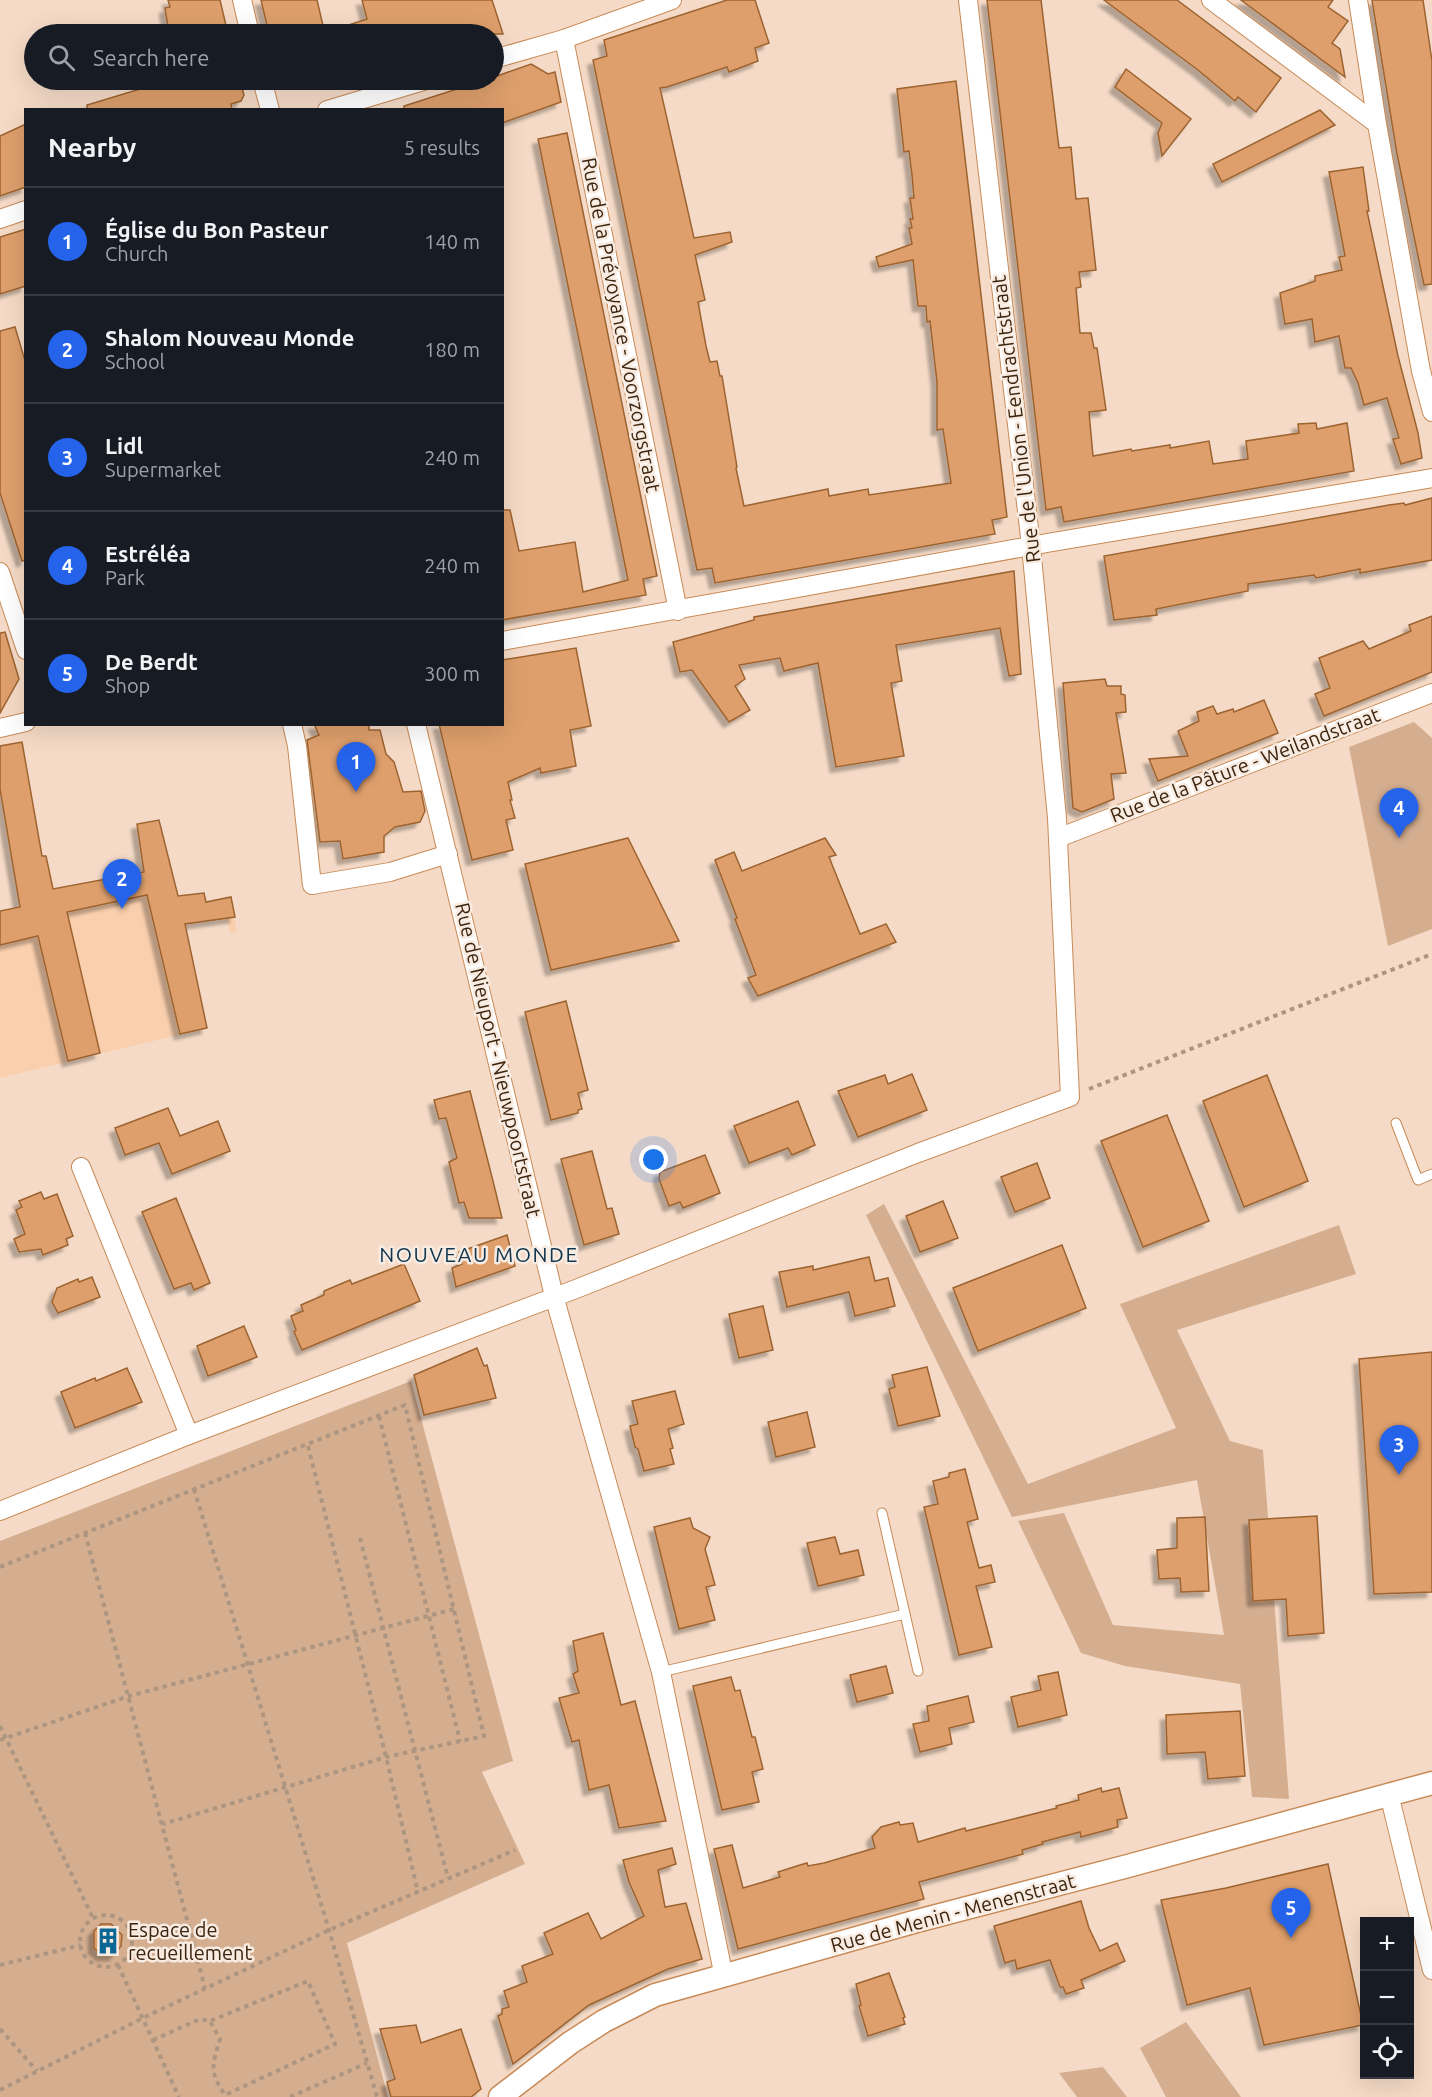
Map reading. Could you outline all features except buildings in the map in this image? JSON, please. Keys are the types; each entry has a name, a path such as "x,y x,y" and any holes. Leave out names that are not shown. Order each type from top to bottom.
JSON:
{"street":[{"path":"242,0 248,24"},
{"path":"504,56 564,39 672,0"},
{"name":"Rue de l'Union - Eendrachtstraat","path":"968,0 1031,546 1058,838 1070,1096"},
{"path":"1211,0 1377,124"},
{"path":"1358,0 1377,124 1421,370 1432,412"},
{"name":"Rue de la Prévoyance - Voorzorgstraat","path":"564,39 678,611"},
{"path":"265,90 269,108"},
{"path":"334,108 394,90"},
{"path":"0,219 24,211"},
{"path":"504,641 1031,546 1432,478"},
{"path":"0,572 24,644"},
{"name":"Rue de la Pâture - Weilandstraat","path":"1058,838 1432,693"},
{"path":"0,728 24,722"},
{"path":"292,726 297,746 312,885 390,872 448,854"},
{"name":"Rue de Nieuport - Nieuwpoortstraat","path":"416,726 554,1296 661,1672 724,1977"},
{"path":"0,1511 189,1435 576,1289 918,1153 1070,1096"},
{"path":"81,1167 189,1435"},
{"name":"Rue de Menin - Menenstraat","path":"500,2097 570,2043 604,2021 655,1995 917,1921 1432,1783"},
{"path":"1389,1794 1432,1970"}],"lane":[{"path":"1396,1123 1418,1180 1432,1174"},
{"path":"882,1513 918,1671"},
{"path":"661,1672 905,1614"}],"path":[{"path":"1070,1096 1432,954"},
{"path":"0,1567 308,1446 405,1405 484,1736 386,1757 162,1824"},
{"path":"378,1416 460,1741"},
{"path":"308,1446 418,1892"},
{"path":"194,1490 329,1930 377,2097"},
{"path":"84,1533 205,1988"},
{"path":"360,1538 448,1878"},
{"path":"0,1740 129,1696 454,1609"},
{"path":"0,1726 93,1918"},
{"path":"0,2090 143,2018 329,1930 515,1850"},
{"path":"112,1915 127,1924 133,1942 127,1958 118,1965 101,1967 87,1958 81,1945 83,1930 93,1918 112,1915"},
{"path":"0,1965 81,1945"},
{"path":"118,1965 179,2097"},
{"path":"153,2040 200,2019 210,2021 308,1981 335,2044 225,2095 212,2069 220,2039 210,2021"},
{"path":"0,2029 38,2072"},
{"path":"290,2097 367,2063"}],"shaded area":[{"path":"1414,722 1432,738 1432,929 1388,946 1349,747"},
{"path":"22,742 42,855 46,856 53,889 143,872 137,824 159,820 178,896 204,893 207,902 231,897 237,932 230,933 227,918 208,921 206,913 183,916 207,1028 0,1078 0,911 20,906 0,789 0,746"},
{"path":"884,1204 1028,1484 1176,1428 1120,1304 1339,1225 1356,1274 1177,1330 1230,1441 1263,1450 1289,1799 1252,1797 1240,1684 1125,1666 1081,1653 1018,1521 1064,1513 1113,1625 1224,1635 1197,1480 1012,1517 866,1215"},
{"path":"411,1381 513,1761 482,1772 525,1864 347,1943 388,2097 0,2097 0,1541"},
{"path":"1186,2022 1241,2097 1166,2097 1140,2048"},
{"path":"1103,2067 1127,2097 1077,2097 1059,2073"}],"place":[{"name":"Église du Bon Pasteur","path":"356,792"},
{"name":"Estréléa","path":"1399,838"},
{"name":"Shalom Nouveau Monde","path":"122,909"},
{"name":"Lidl","path":"1399,1475"},
{"name":"De Berdt","path":"1291,1938"},
{"name":"Espace de recueillement","path":"108,1941"}],"district":[{"name":"NOUVEAU MONDE","path":"479,1255"}]}
